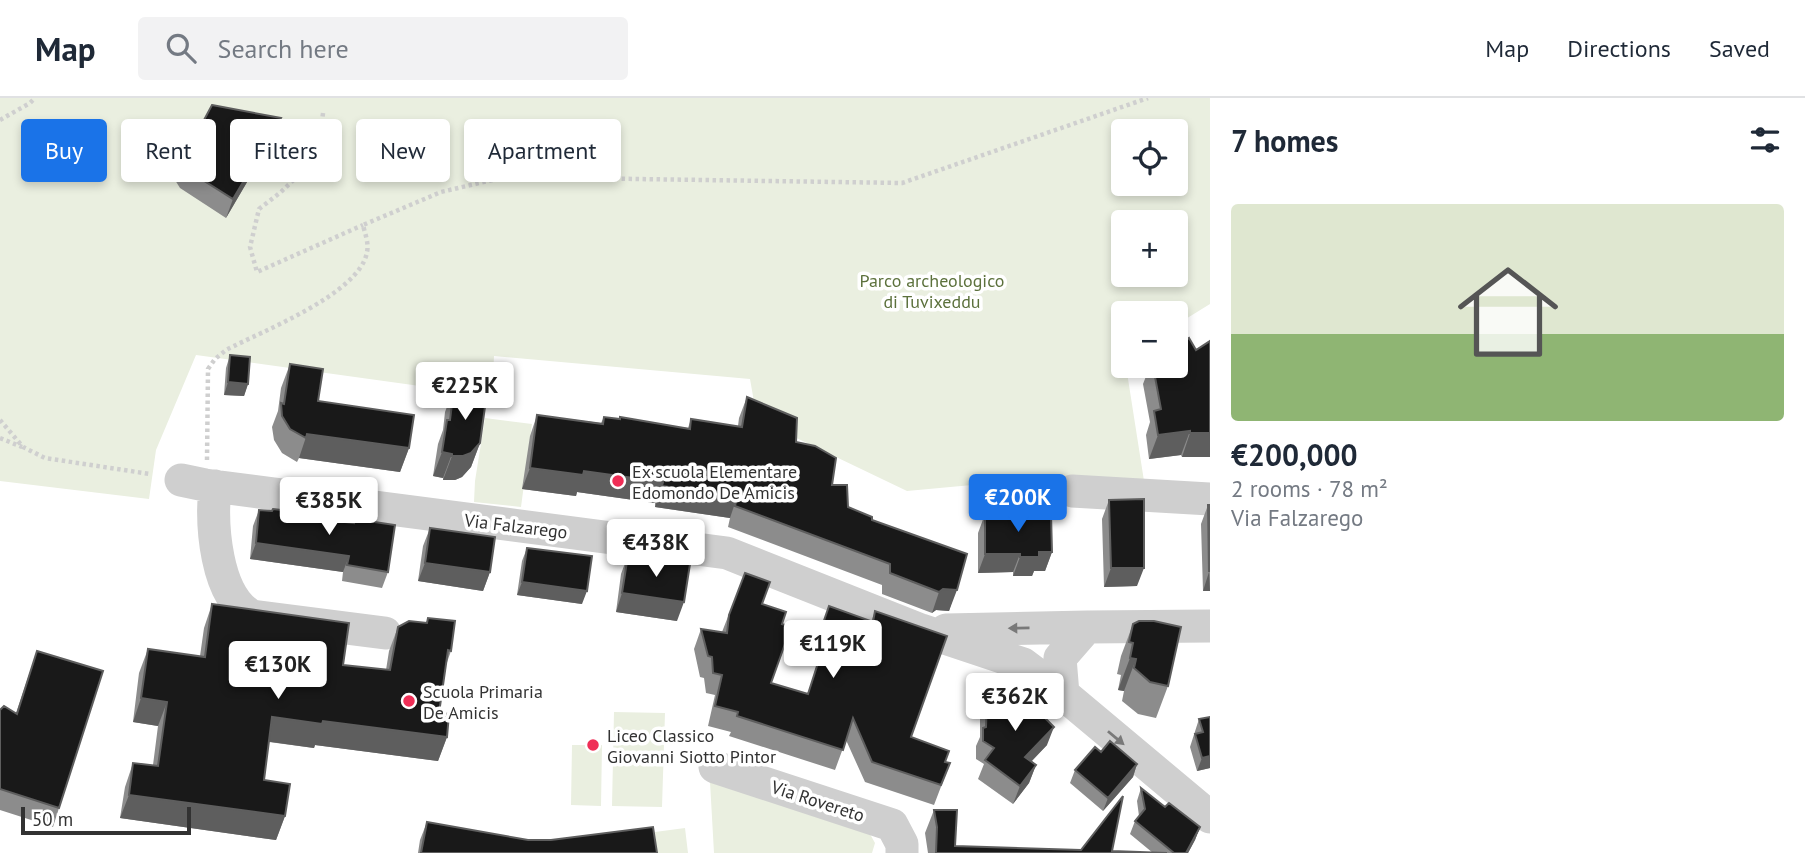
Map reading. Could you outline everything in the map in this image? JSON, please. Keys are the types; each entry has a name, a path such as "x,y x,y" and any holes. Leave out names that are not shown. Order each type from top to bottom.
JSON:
{"street":[{"name":"Via Falzarego","path":"166,477 215,486 727,553 921,630 1023,664 1063,694 1210,817"},
{"path":"215,486 213,505 218,551 227,590 242,610 252,616 385,633"},
{"path":"1072,491 1210,499"},
{"name":"Via Falzarego","path":"921,630 1210,626"},
{"path":"1063,694 1059,658 1087,627"},
{"name":"Via Rovereto","path":"715,767 892,825 902,853"}],"path":[{"path":"0,120 35,98"},
{"path":"323,113 321,130 312,139 308,166 259,209 250,247 257,272 441,192 505,177 902,183 1148,98"},
{"path":"207,453 208,369 226,350 318,303 352,279 367,254 368,243 363,225"},
{"path":"0,420 23,447"},
{"path":"0,438 45,458 166,477"}],"green space":[{"name":"Parco archeologico di Tuvixeddu","path":"0,98 1210,98 1210,304 1188,318 1188,301 1111,301 1111,378 1128,378 1144,481 1071,476 907,491 757,419 750,379 494,356 492,396 196,355 156,450 149,499 0,481"},
{"path":"485,418 532,424 521,507 474,502"},
{"path":"614,712 665,713 662,807 612,806"},
{"path":"572,745 602,745 601,806 571,805"},
{"path":"710,782 870,834 875,843 872,853 714,853"},
{"path":"685,828 688,853 657,853 655,832"}],"building":[{"path":"212,105 281,118 230,119 230,182 243,182 233,199 206,182 216,182 216,119 204,119"},
{"path":"1188,339 1196,350 1210,341 1210,433 1190,431 1158,435 1154,411 1161,409 1155,378 1188,378"},
{"path":"230,355 250,357 248,384 228,382"},
{"path":"290,364 323,369 318,401 414,415 409,448 307,434 306,438 290,429 282,416 281,403 284,404"},
{"path":"454,388 487,392 480,443 471,453 463,456 442,452"},
{"path":"747,397 797,418 796,442 815,446 836,458 832,485 847,485 848,507 872,517 872,520 967,554 957,590 943,589 939,592 890,573 890,564 735,506 737,497 662,486 663,482 584,471 583,475 530,468 537,415 603,424 604,417 620,417 690,429 691,419 742,427"},
{"path":"1144,499 1144,568 1111,568 1109,500"},
{"path":"1208,505 1210,505 1209,572"},
{"path":"259,510 314,514 314,518 354,523 354,519 395,525 388,572 347,565 349,556 256,543"},
{"path":"1051,513 1052,552 1039,552 1039,557 985,554 985,514"},
{"path":"430,528 495,537 490,572 425,563"},
{"path":"527,548 592,556 587,591 522,582"},
{"path":"628,555 690,564 684,602 622,593"},
{"path":"745,573 770,582 762,604 786,612 782,624 791,627 771,683 808,694 825,641 818,638 829,606 873,622 875,611 947,636 911,737 949,751 945,762 950,763 941,785 872,762 853,718 843,750 737,716 738,712 715,706 722,675 713,673 712,657 708,656 701,629 727,633 729,615"},
{"path":"212,604 349,623 343,665 390,670 398,627 409,621 427,623 428,618 455,621 439,713 449,714 447,737 272,717 264,780 290,784 285,816 129,795 133,763 158,766 167,702 141,698 148,649 205,657"},
{"path":"1139,621 1154,621 1181,627 1168,686 1150,682 1134,668 1136,659 1130,658 1133,643 1129,642 1133,624"},
{"path":"37,651 103,671 59,808 0,789 0,710 4,706 17,714"},
{"path":"1025,692 1045,693 1045,718 1054,727 1025,757 1036,765 1020,786 985,760 994,748 983,741 983,728 986,727 987,699 1025,700"},
{"path":"1210,717 1210,756 1202,758 1195,734 1203,732 1199,719"},
{"path":"1110,741 1137,764 1108,798 1075,770 1095,747 1101,752"},
{"path":"1141,788 1165,807 1169,803 1200,827 1186,853 1174,853 1135,821 1145,809"},
{"path":"1123,796 1112,851 1167,853 936,853 937,827 934,810 957,810 955,846 1081,850"},
{"path":"427,822 528,840 551,840 653,827 657,853 421,853"}],"place":[{"name":"Ex scuola Elementare Edomondo De Amicis","path":"618,481"},
{"name":"Scuola Primaria De Amicis","path":"409,701"},
{"name":"Liceo Classico Giovanni Siotto Pintor","path":"593,745"}]}
